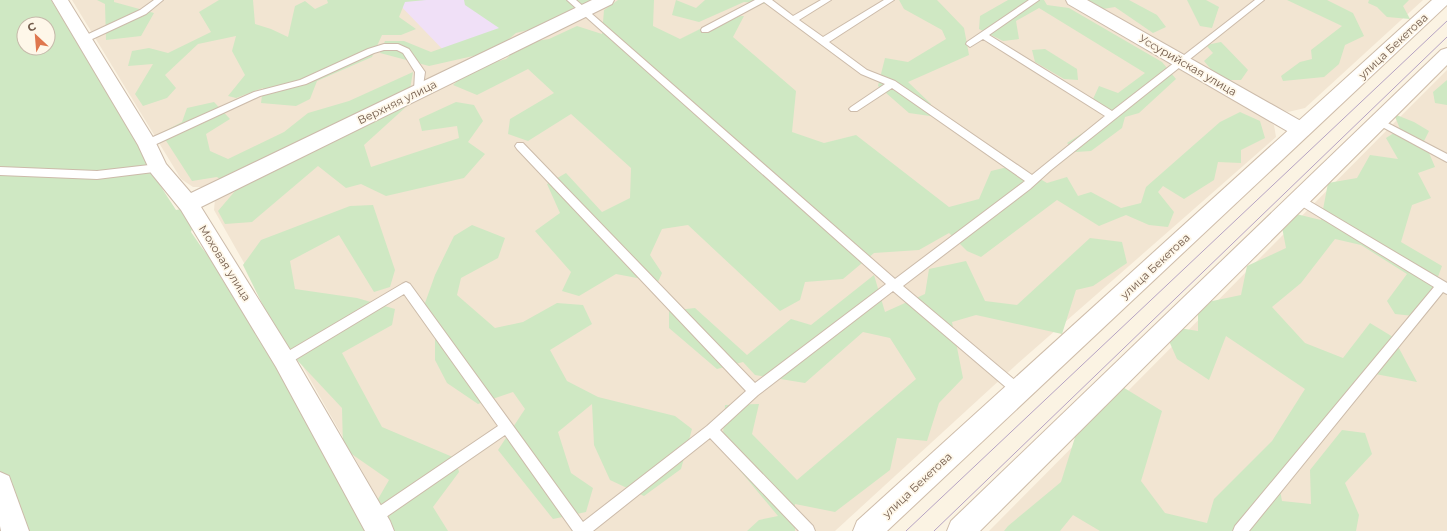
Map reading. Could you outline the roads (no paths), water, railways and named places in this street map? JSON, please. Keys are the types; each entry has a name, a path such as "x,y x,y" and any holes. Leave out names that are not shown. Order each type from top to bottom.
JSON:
{"main road":[{"name":"Моховая улица","path":"60,0 85,39 147,144 158,168 188,204 284,360 377,525"},
{"name":"Верхняя улица","path":"188,204 419,91 577,5 606,0"},
{"name":"Уссурийская улица","path":"1074,0 1301,130"},
{"name":"улица Бекетова","path":"867,531 1442,0"},
{"path":"961,531 1447,54"},
{"path":"0,485 15,531"}],"lane":[{"path":"85,39 143,12 159,0"},
{"path":"705,30 762,0"},
{"path":"766,0 864,72 892,83 1032,180"},
{"path":"793,20 827,0"},
{"path":"822,41 890,0"},
{"path":"970,44 1035,0"},
{"path":"284,360 406,287 582,531 711,430 754,391 887,289 902,281 1260,0"},
{"path":"577,5 894,285 1019,391"},
{"path":"984,35 1112,116"},
{"path":"147,144 257,94 303,82 371,50 384,47 398,47 406,51 420,72 419,91"},
{"path":"854,109 892,83"},
{"path":"1378,121 1447,158"},
{"path":"520,146 754,391"},
{"path":"0,171 97,175 158,168"},
{"path":"1240,531 1444,287 1299,199"},
{"path":"377,525 506,427"},
{"path":"711,430 808,531"}],"tram line":[{"path":"906,531 1447,21"},
{"path":"934,531 1447,37"}]}
